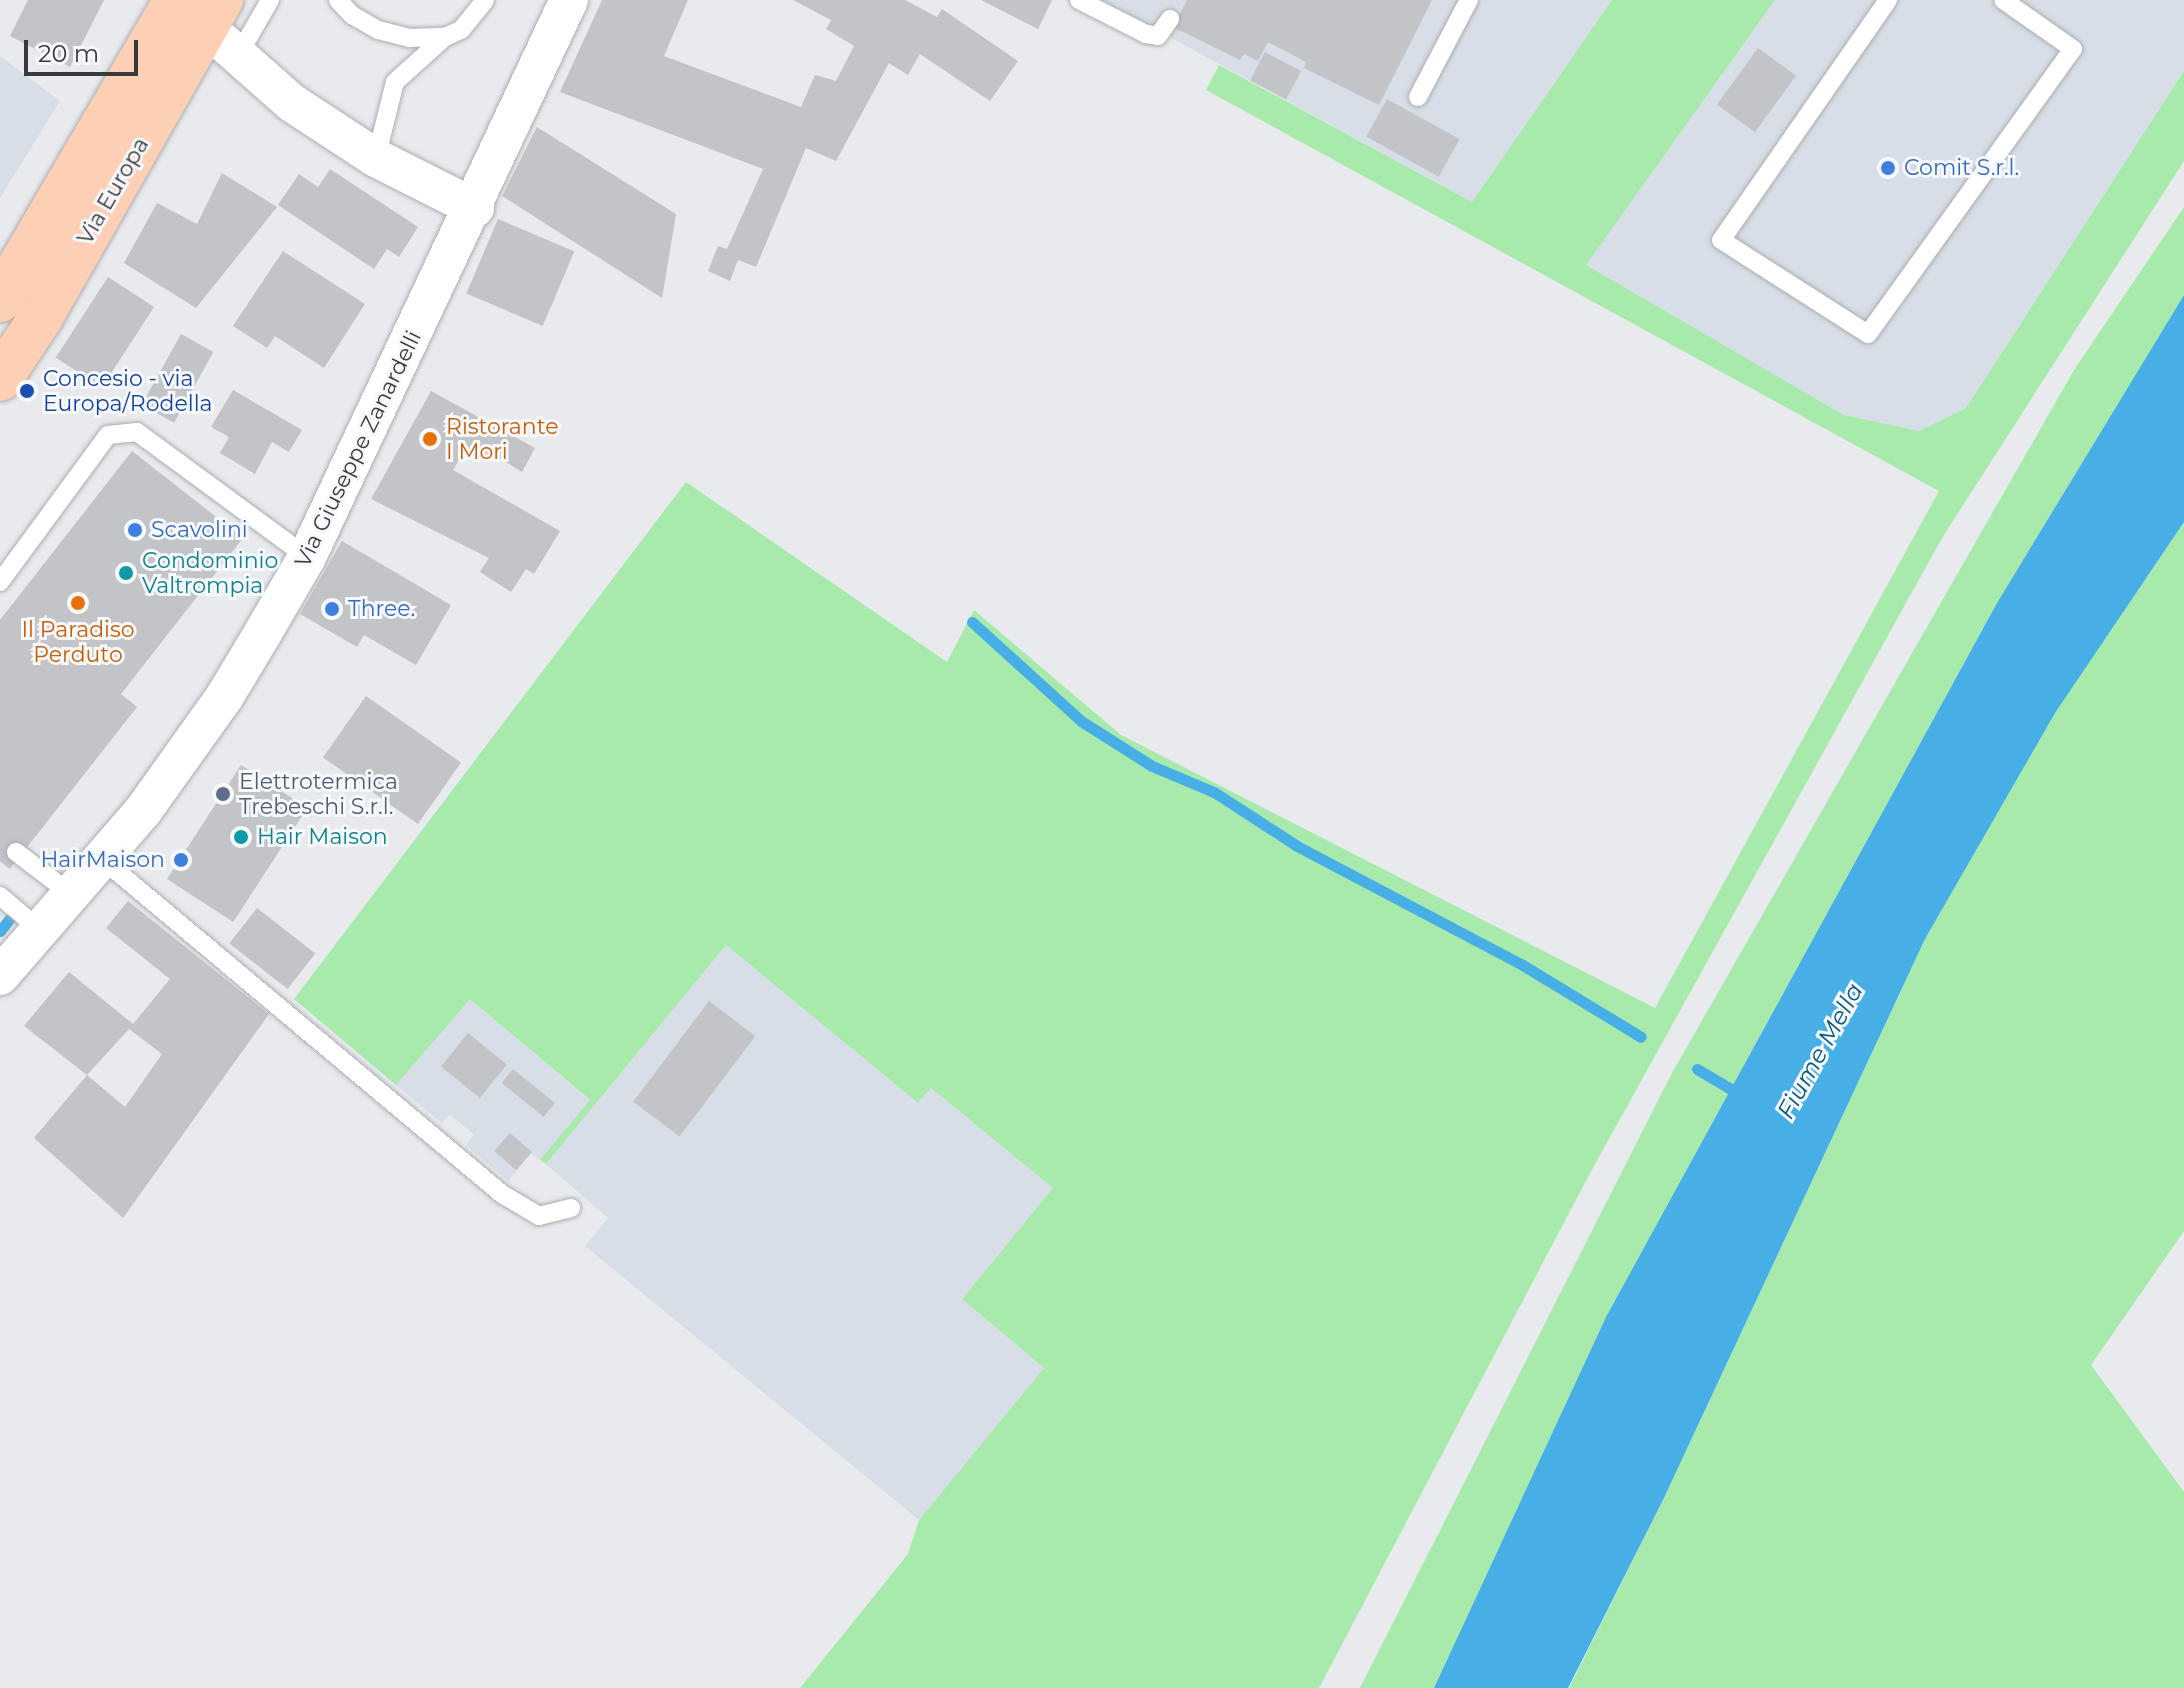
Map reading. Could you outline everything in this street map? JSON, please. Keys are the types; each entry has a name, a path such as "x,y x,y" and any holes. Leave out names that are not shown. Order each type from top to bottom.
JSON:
{"main road":[{"name":"Via Europa","path":"0,300 201,9"},
{"name":"Via Europa","path":"0,379 201,9"}],"street":[{"name":"Via Giuseppe Zanardelli","path":"0,976 102,859 225,696 307,557 475,208 569,0"},
{"path":"201,9 236,59 376,158 475,208"}],"lane":[{"path":"236,59 270,0"},
{"path":"338,0 378,30 409,38 445,37"},
{"path":"376,158 395,82 445,37 461,30 485,0"},
{"path":"1079,0 1146,34 1158,36 1170,19"},
{"path":"1418,97 1469,0"},
{"path":"1888,0 1721,240 1868,334 2073,49 2003,0"},
{"path":"0,582 108,435 137,432 307,557"},
{"path":"16,852 72,895"},
{"path":"102,859 502,1194 539,1216 571,1208"},
{"path":"0,896 40,930"}],"shaded area":[{"path":"1102,0 1612,0 1472,202"},
{"name":"Comit S.r.l.","path":"1775,0 2184,0 2184,71 1966,408 1919,431 1844,415 1585,265"},
{"path":"0,56 60,101 0,198"},
{"path":"726,945 918,1103 931,1088 1053,1188 962,1299 1044,1368 919,1520 585,1246 608,1218 546,1164"},
{"path":"469,998 590,1101 540,1160 531,1153 508,1181 466,1145 474,1135 450,1114 442,1123 396,1085"}],"green space":[{"path":"1612,0 1775,0 1586,265 1844,415 1919,431 1966,408 2184,71 2184,161 1942,538 1589,1175 1319,1688 800,1688 908,1554 919,1520 1044,1368 962,1299 1053,1188 931,1088 918,1103 726,945 546,1164 540,1160 590,1100 470,999 396,1085 294,999 686,482 947,662 974,610 1121,735 1655,1008 1939,491 1206,90 1219,65 1472,202"},
{"path":"2184,207 2184,295 1997,603 1606,1317 1434,1688 1360,1688 1672,1073 2074,370"},
{"path":"2184,522 2184,1231 2091,1365 2184,1492 2184,1688 1569,1688 1663,1500 1925,939 2055,712"}],"water":[{"name":"Fiume Mella","path":"2184,295 2184,522 2055,713 1925,939 1663,1500 1568,1688 1434,1688 1606,1317 1997,603"}],"building":[{"path":"28,0 104,0 70,67 10,36"},
{"path":"602,0 688,0 664,56 801,107 815,75 836,81 854,46 826,29 831,20 793,0 905,0 937,17 942,9 1018,61 990,101 920,54 908,75 889,63 836,161 806,148 756,267 738,260 730,281 708,271 718,246 727,249 763,169 560,92"},
{"path":"981,0 1052,0 1038,29"},
{"path":"1187,0 1432,0 1379,105 1304,68 1306,62 1268,42 1258,61 1244,54 1240,60 1173,27"},
{"path":"1758,48 1796,76 1755,132 1717,105"},
{"path":"1265,52 1301,71 1286,100 1250,80"},
{"path":"1387,99 1460,139 1439,177 1366,137"},
{"path":"537,127 676,214 662,298 502,196"},
{"path":"330,169 418,227 399,257 387,249 374,269 278,205 299,174 318,187"},
{"path":"222,173 277,207 196,308 124,263 157,203 197,224"},
{"path":"498,219 574,251 543,326 466,294"},
{"path":"283,251 365,304 324,368 275,336 267,348 233,326"},
{"path":"108,277 154,307 102,387 56,358"},
{"path":"181,334 213,352 174,423 142,405"},
{"path":"233,390 302,430 289,452 272,442 255,474 220,453 229,437 211,427"},
{"path":"431,391 535,448 522,472 492,454 487,462 465,450 453,470 560,531 534,574 526,569 511,592 480,572 489,558 371,499"},
{"path":"132,451 243,538 121,694 137,707 10,869 0,861 0,620"},
{"path":"342,541 451,605 416,665 364,635 357,647 300,614"},
{"path":"366,696 461,763 418,824 323,757"},
{"name":"Hair Maison","path":"241,765 307,808 233,922 167,879"},
{"path":"128,901 269,1014 123,1218 34,1138 87,1075 24,1026 69,972 133,1024 170,979 106,928","holes":["129,1029 162,1054 125,1107 87,1075"]},
{"path":"257,908 315,954 288,989 229,943"},
{"path":"709,1001 755,1036 679,1137 633,1102"},
{"path":"468,1033 507,1064 480,1098 441,1066"},
{"path":"513,1069 555,1103 544,1117 502,1083"},
{"path":"510,1133 532,1152 516,1170 494,1151"}],"waterway":[{"path":"972,622 1081,721 1152,766 1214,792 1297,846 1521,964 1641,1037"},
{"path":"0,931 10,918"},
{"path":"1697,1069 1741,1095"}],"place":[{"name":"Comit S.r.l.","path":"1888,168"},
{"name":"Concesio - via Europa/Rodella","path":"27,391"},
{"name":"Ristorante I Mori","path":"430,439"},
{"name":"Scavolini","path":"135,530"},
{"name":"Condominio Valtrompia","path":"126,573"},
{"name":"Il Paradiso Perduto","path":"78,603"},
{"name":"Three.","path":"332,609"},
{"name":"Elettrotermica Trebeschi S.r.l.","path":"223,794"},
{"name":"Hair Maison","path":"241,837"},
{"name":"HairMaison","path":"181,860"}]}
